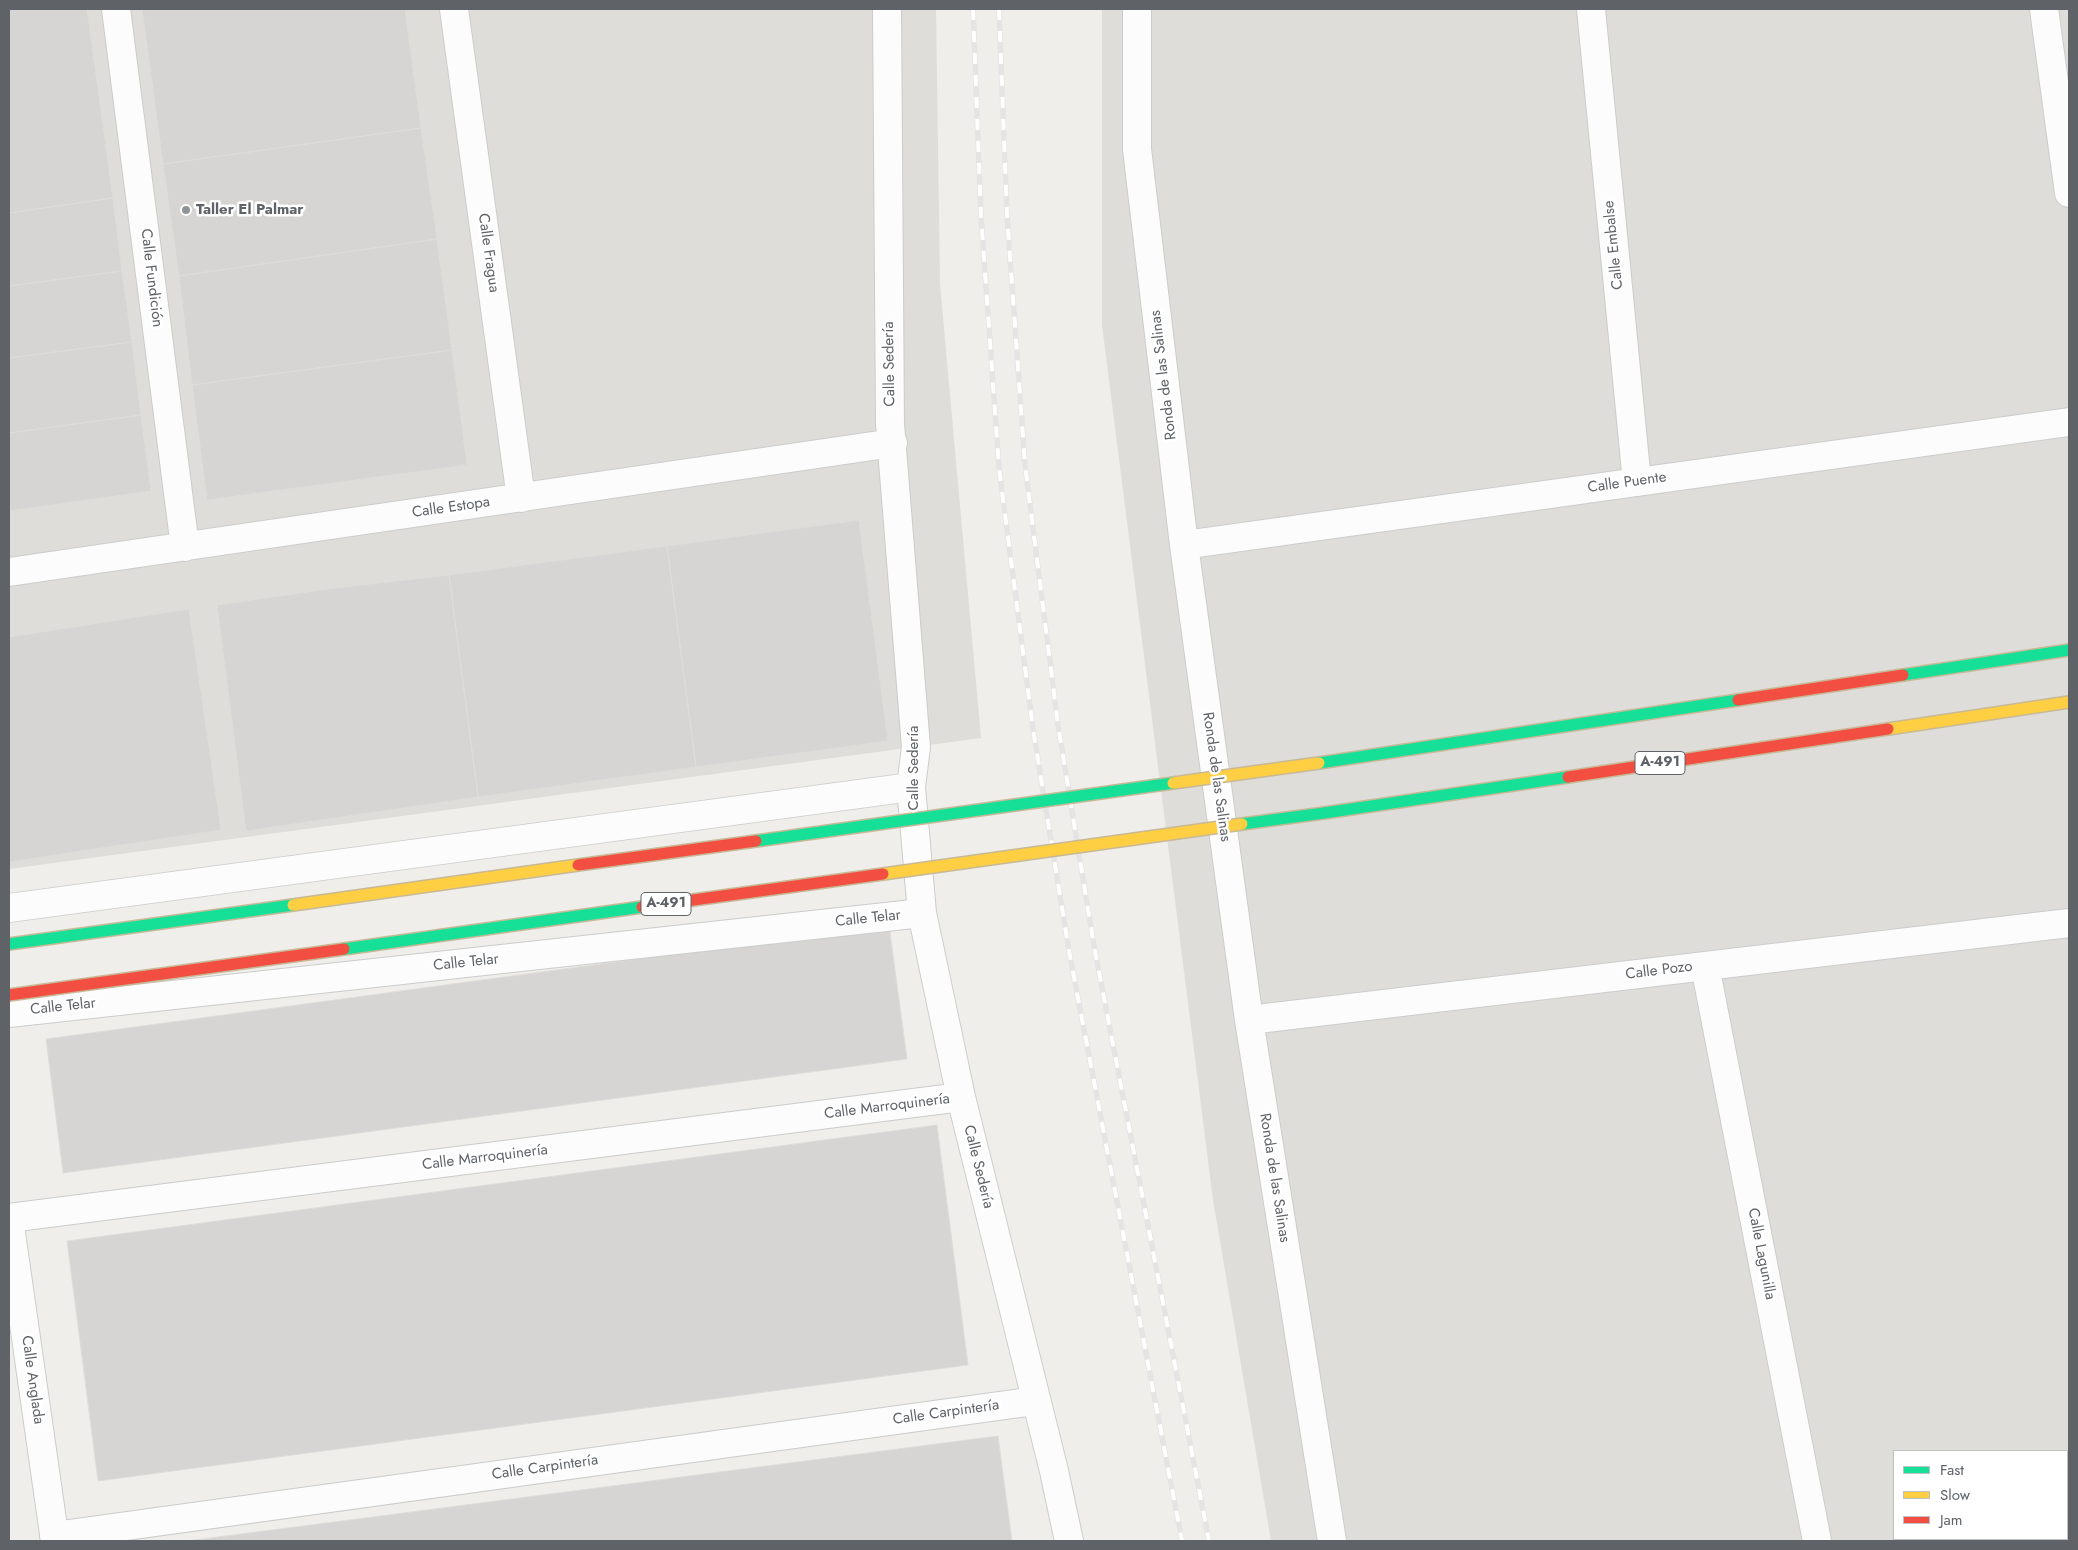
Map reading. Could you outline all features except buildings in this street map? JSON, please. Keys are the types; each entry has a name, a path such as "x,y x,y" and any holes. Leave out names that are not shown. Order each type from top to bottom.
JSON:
{"highway":[{"path":"9,944 1319,763 2069,650"},
{"name":"A-491","path":"9,995 1324,813 2069,702"}],"street":[{"name":"Calle Fundición","path":"116,9 185,547"},
{"name":"Calle Fragua","path":"454,9 521,498"},
{"name":"Calle Sedería","path":"886,9 890,424 916,747 911,787 922,913 961,1097 1035,1401 1054,1471 1069,1541"},
{"name":"Ronda de las Salinas","path":"1136,9 1137,149 1184,545 1249,1020 1332,1541"},
{"name":"Calle Embalse","path":"1591,9 1637,482"},
{"path":"2044,9 2069,193"},
{"name":"Calle Puente","path":"1184,545 2069,422"},
{"name":"Calle Estopa","path":"9,572 893,443"},
{"path":"9,908 911,787"},
{"name":"Calle Telar","path":"9,1013 922,913"},
{"name":"Calle Pozo","path":"1249,1020 2069,923"},
{"name":"Calle Lagunilla","path":"1705,966 1817,1541"},
{"name":"Calle Marroquinería","path":"9,1219 961,1097"},
{"name":"Calle Anglada","path":"9,1219 55,1538"},
{"name":"Calle Carpintería","path":"55,1538 1035,1401"}],"shaded area":[{"path":"9,9 936,9 940,284 981,738 9,869"},
{"path":"1102,9 2069,9 2069,1541 1271,1541 1213,1200 1102,325"}],"railway":[{"path":"973,9 981,216 999,468 1033,729 1069,951 1182,1541"},
{"path":"999,9 1007,215 1025,465 1058,725 1094,946 1209,1541"}],"traffic: fast":[{"path":"1903,675 2069,650"},
{"path":"1319,763 1738,700"},
{"path":"1324,813 1568,777"},
{"path":"756,841 1173,783"},
{"path":"1242,824 1324,813"},
{"path":"9,944 293,905"},
{"path":"344,949 642,907"}],"traffic: slow":[{"path":"1888,729 2069,702"},
{"path":"1173,783 1319,763"},
{"path":"883,874 1242,824"},
{"path":"293,905 578,865"}],"traffic: jam":[{"path":"1738,700 1903,675"},
{"path":"1568,777 1888,729"},
{"path":"578,865 756,841"},
{"path":"642,907 883,874"},
{"path":"9,995 344,949"}],"place":[{"name":"Taller El Palmar","path":"186,210"}]}
